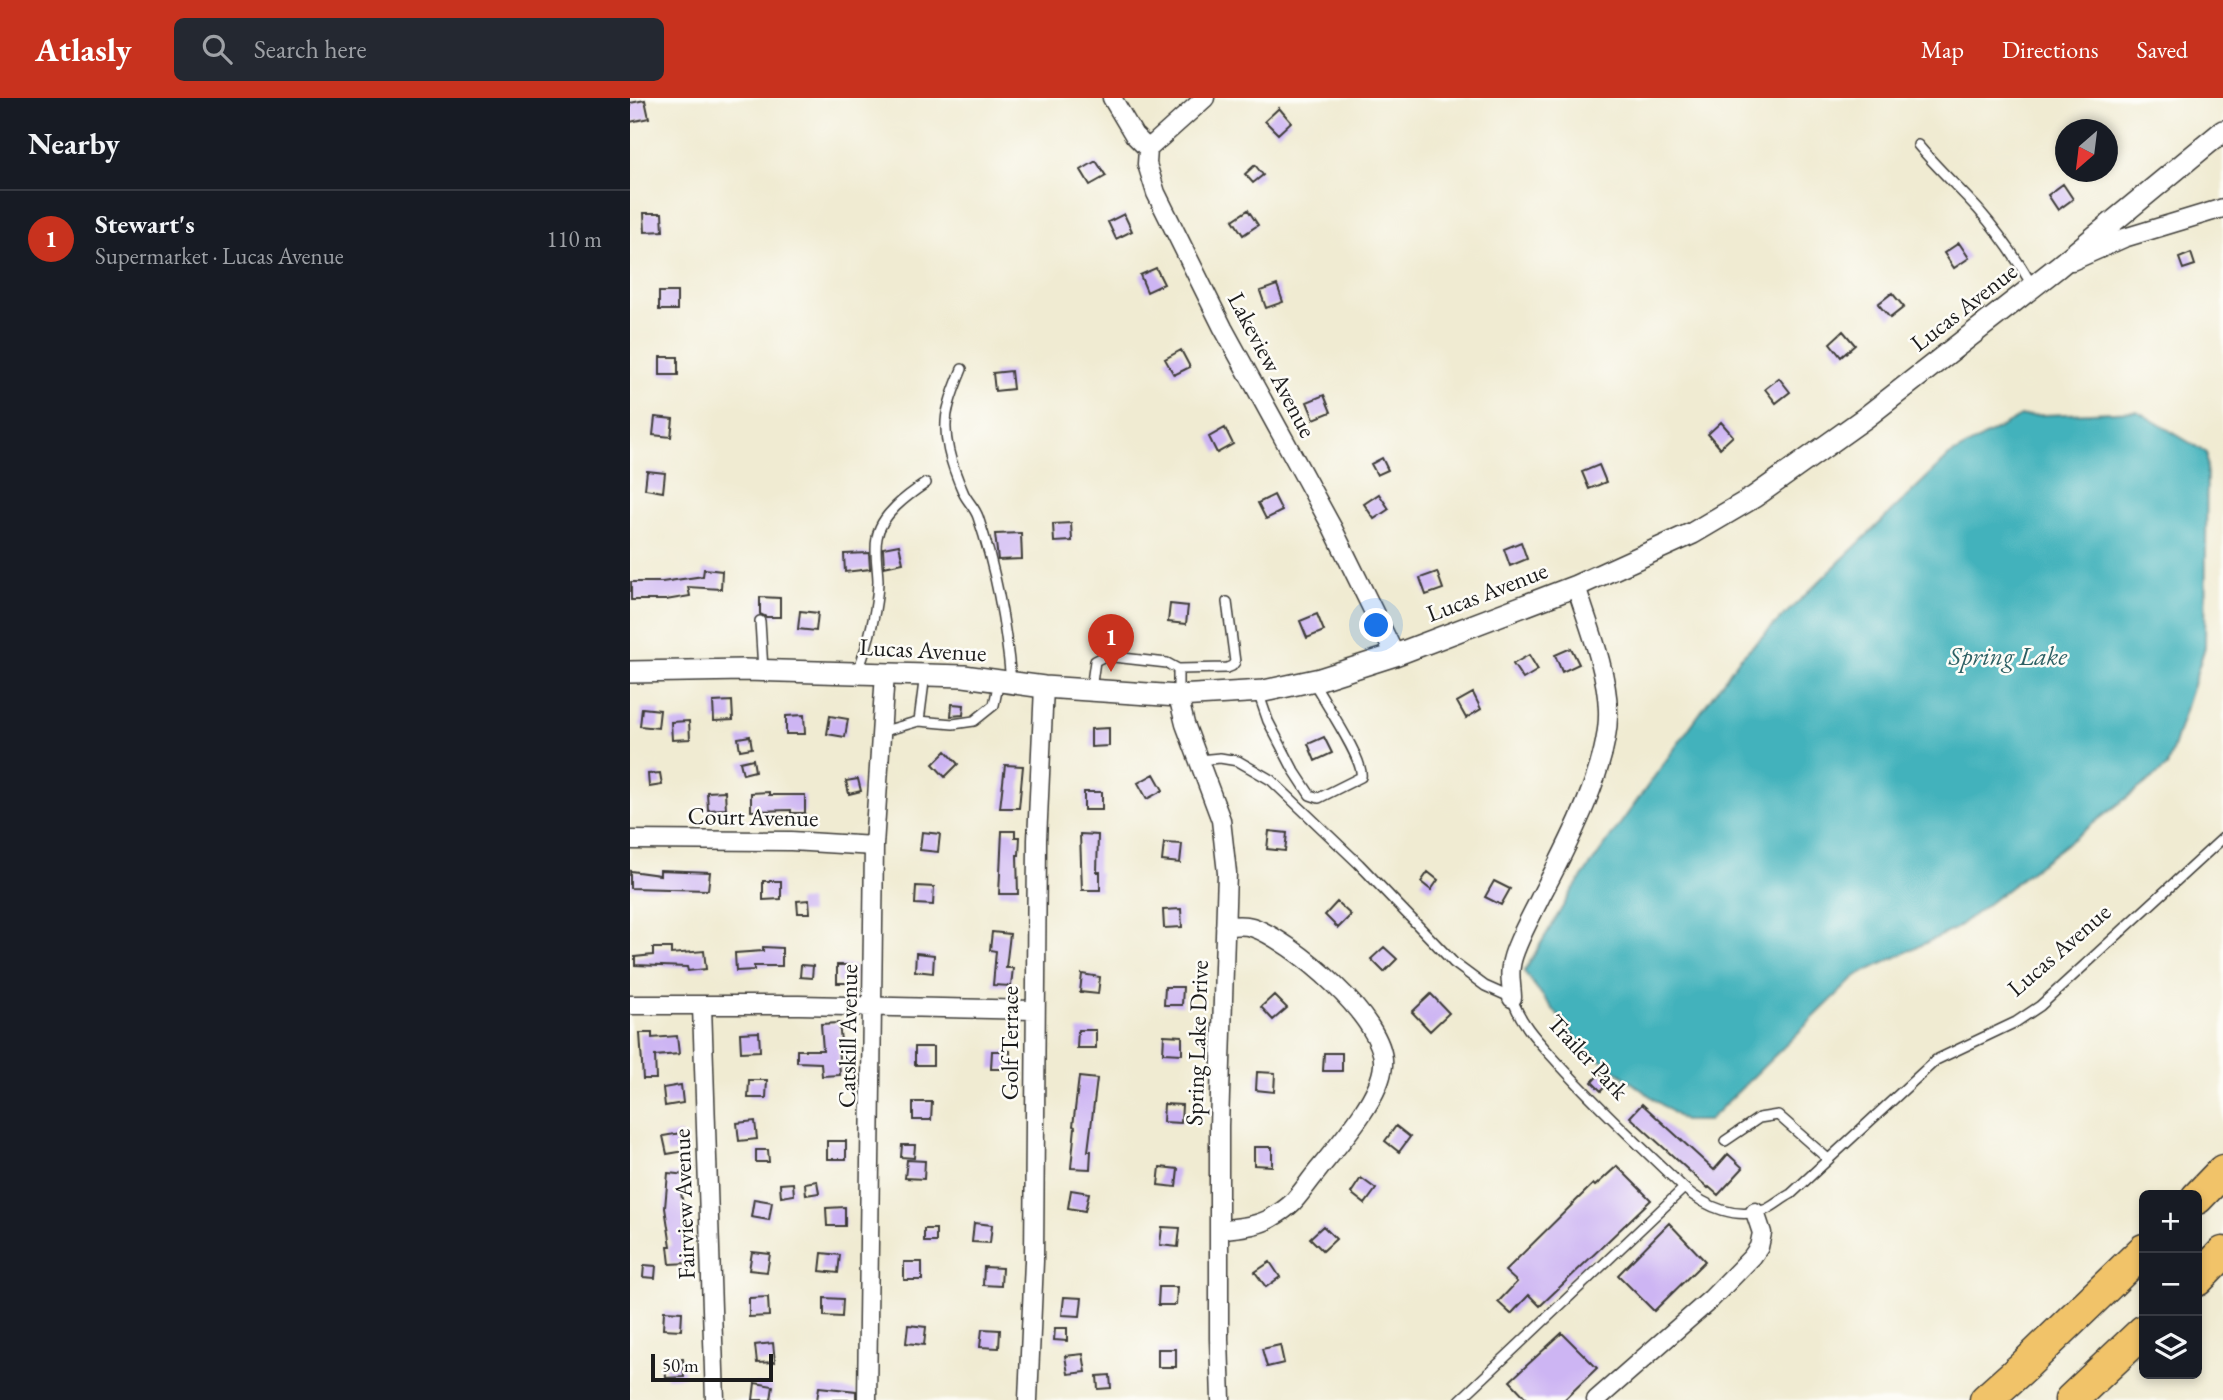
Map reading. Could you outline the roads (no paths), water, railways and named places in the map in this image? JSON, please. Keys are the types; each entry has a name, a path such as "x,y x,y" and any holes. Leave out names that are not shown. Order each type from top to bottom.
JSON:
{"highway":[{"path":"2202,1193 2223,1171"},
{"path":"1986,1400 2141,1253"},
{"path":"2202,1275 2223,1253"},
{"path":"2071,1400 2139,1336"}],"street":[{"path":"1112,98 1134,135 1148,149 1205,98"},
{"name":"Lucas Avenue","path":"630,672 769,670 925,674 964,676 1044,687 1178,696 1258,692 1313,681 1395,655 1576,586 1693,533 1754,497 1866,418 2058,267 2223,131"},
{"name":"Lakeview Avenue","path":"1148,149 1147,164 1156,193 1223,328 1332,527 1395,655"},
{"path":"2058,267 2124,238 2223,208"},
{"path":"1513,998 1511,966 1527,924 1561,859 1597,774 1606,739 1608,709 1603,676 1576,586"},
{"name":"Catskill Avenue","path":"867,1400 874,846 885,673"},
{"name":"Golf Terrace","path":"1028,1400 1034,1261 1037,840 1044,687"},
{"name":"Spring Lake Drive","path":"1178,696 1185,724 1221,821 1227,873 1219,1126 1221,1400"},
{"name":"Court Avenue","path":"630,841 791,841 874,846"},
{"path":"1219,1230 1257,1224 1292,1203 1350,1130 1378,1087 1384,1062 1380,1043 1368,1021 1343,993 1295,951 1265,932 1248,925 1225,926"},
{"path":"630,1005 1035,1010"},
{"name":"Fairview Avenue","path":"702,1006 715,1400"},
{"path":"1596,1400 1711,1298 1752,1257 1759,1247 1762,1233 1755,1212"}],"lane":[{"path":"1918,145 1980,212 2033,287"},
{"path":"881,732 919,721 953,724 974,721 994,705 1005,681 1007,628 977,513 959,483 947,440 948,407 962,369"},
{"path":"857,673 874,622 878,584 876,537 900,501 926,483"},
{"path":"1091,690 1096,661 1105,656 1167,663 1178,669 1232,666 1236,662 1227,602"},
{"path":"760,621 769,670"},
{"path":"1178,669 1178,696"},
{"path":"919,721 925,674"},
{"path":"1258,692 1268,721 1293,769 1310,795 1319,798 1361,777 1363,771 1313,681"},
{"path":"1199,760 1220,758 1238,761 1272,780 1359,864 1454,963 1485,986 1513,998"},
{"name":"Lucas Avenue","path":"1755,1212 1767,1209 1791,1194 1936,1060 2016,1022 2040,1006 2223,838"},
{"name":"Trailer Park","path":"1513,998 1528,1029 1587,1095 1684,1188 1716,1209 1755,1212"},
{"path":"1725,1141 1759,1118 1778,1115 1828,1159"},
{"path":"1460,1400 1684,1188"}],"water":[{"name":"Spring Lake","path":"2137,411 2207,453 2205,647 2167,767 1955,929 1856,976 1708,1121 1684,1121 1582,1046 1524,972 1572,891 1739,659 1949,456 2021,416"}],"place":[{"name":"Stewart's","path":"1111,672"}]}
